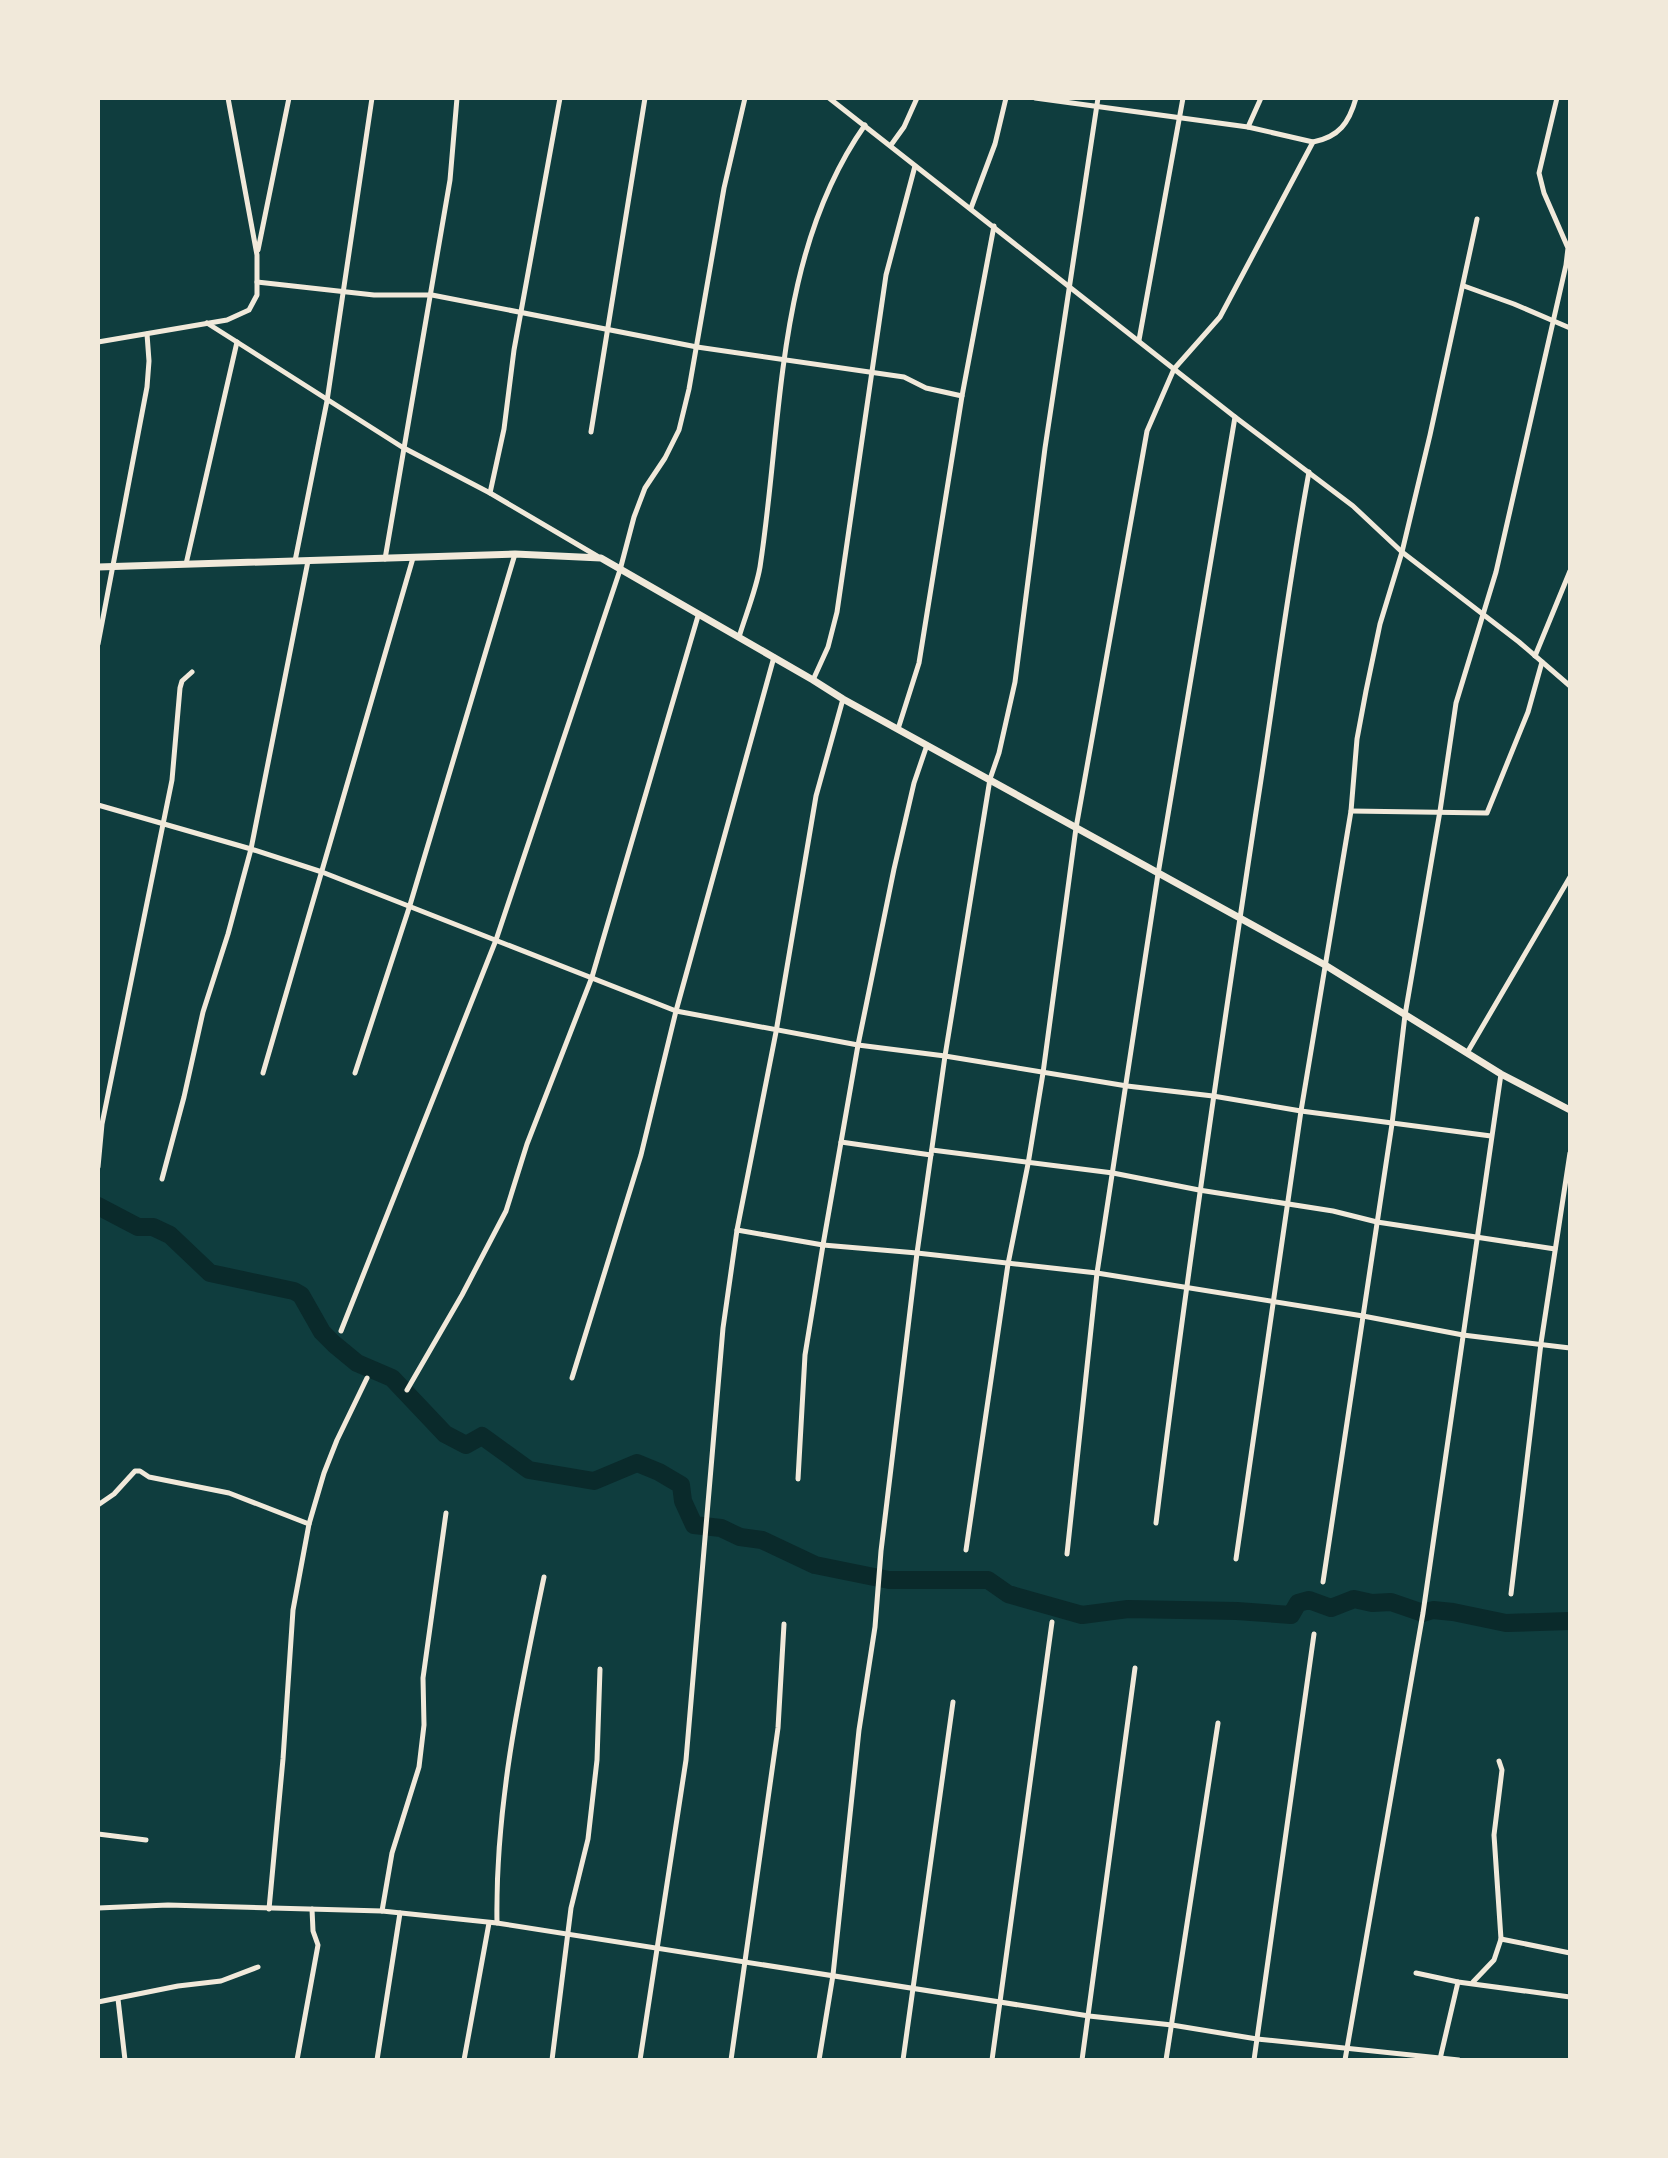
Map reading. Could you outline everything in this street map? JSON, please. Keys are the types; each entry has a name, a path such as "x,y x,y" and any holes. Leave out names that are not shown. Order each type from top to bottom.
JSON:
{"street":[{"path":"98,342 227,320 249,310 257,295 257,255 228,98"},
{"path":"257,255 289,98"},
{"path":"295,562 327,401 372,98"},
{"path":"385,559 450,180 457,98"},
{"path":"490,493 504,429 514,350 560,98"},
{"path":"591,432 645,98"},
{"path":"341,1331 496,940 620,570 634,517 645,488 679,430 697,347 724,188 745,98"},
{"path":"829,98 1353,506 1402,552 1570,686"},
{"path":"891,145 904,127 917,98"},
{"path":"971,208 995,144 1006,98"},
{"path":"1035,98 1097,102 1248,127 1313,142 1326,139 1342,129 1356,98"},
{"path":"1139,340 1183,98"},
{"path":"1248,127 1261,98"},
{"path":"1323,1582 1392,1124 1405,1015 1456,703 1484,616 1554,323 1568,248 1544,193 1539,173 1557,98"},
{"path":"819,2060 833,1975 859,1730 875,1627 881,1551 931,1153 990,779 1015,682 1068,285 1097,102"},
{"path":"739,637 759,570 784,361 807,249 833,175 865,125"},
{"path":"966,1550 1008,1264 1043,1073 1076,828 1147,431 1174,369 1220,317 1313,142"},
{"path":"813,680 828,647 837,612 886,275 915,166"},
{"path":"1236,1559 1301,1111 1351,811 1366,691 1380,624 1402,552 1477,219"},
{"path":"898,729 919,663 962,396 994,226"},
{"path":"257,282 374,295 432,295 697,347 904,377 926,388 962,396"},
{"path":"1464,286 1570,328"},
{"path":"207,323 402,447 490,493 843,699 1325,965 1501,1074 1570,1110"},
{"path":"98,644 147,387 147,334"},
{"path":"186,565 237,342"},
{"path":"1067,1554 1097,1273 1158,874 1235,417"},
{"path":"1156,1523 1184,1287 1292,562 1309,472"},
{"path":"98,567 515,554 601,558"},
{"path":"355,1073 410,905 515,554"},
{"path":"263,1073 413,558"},
{"path":"162,1179 203,1012 251,849 308,561"},
{"path":"1535,656 1570,571"},
{"path":"407,1390 506,1211 527,1144 592,977 698,616"},
{"path":"572,1378 641,1155 676,1011 774,657"},
{"path":"1351,811 1487,813 1528,712 1542,662"},
{"path":"98,1167 102,1124 172,780 180,688 182,681 192,672"},
{"path":"640,2060 686,1760 723,1328 737,1230 776,1032 816,796 843,699"},
{"path":"798,1479 805,1355 858,1045 897,855 914,783 927,745"},
{"path":"98,805 322,872 676,1011 858,1045 1491,1136"},
{"path":"1467,1053 1570,877"},
{"path":"1345,2060 1423,1613 1501,1074"},
{"path":"841,1142 1113,1173 1333,1211 1377,1222 1555,1249"},
{"path":"1511,1594 1541,1343 1570,1153"},
{"path":"737,1230 823,1245 1097,1273 1463,1335 1570,1348"},
{"path":"269,1909 290,1638 309,1524 337,1440 367,1378"},
{"path":"98,1505 114,1494 135,1471 140,1471 149,1477 229,1493 309,1524"},
{"path":"382,1911 392,1853 419,1767 424,1725 423,1678 446,1513"},
{"path":"497,1923 496,1881 502,1811 519,1700 544,1577"},
{"path":"992,2060 1052,1622"},
{"path":"731,2060 778,1728 784,1624"},
{"path":"1254,2060 1314,1634"},
{"path":"1082,2060 1135,1668"},
{"path":"552,2060 571,1908 588,1839 597,1760 600,1669"},
{"path":"903,2060 953,1702"},
{"path":"1166,2060 1218,1723"},
{"path":"1472,1983 1494,1960 1501,1939 1494,1835 1502,1770 1499,1761"},
{"path":"98,1834 146,1840"},
{"path":"98,1908 168,1905 382,1911 497,1923 1089,2016 1257,2039 1459,2060"},
{"path":"297,2060 318,1945 313,1931 312,1909"},
{"path":"377,2060 400,1913"},
{"path":"464,2060 489,1923"},
{"path":"1501,1939 1570,1953"},
{"path":"98,2002 221,1981 258,1967"},
{"path":"1416,1973 1458,1982 1570,1997"},
{"path":"1440,2059 1458,1982"},
{"path":"118,1999 125,2060"}],"waterway":[{"path":"98,1206 138,1227 153,1227 170,1235 210,1273 301,1295 322,1332 334,1344 357,1363 392,1378 445,1434 466,1445 482,1436 529,1470 594,1481 637,1463 681,1485 683,1501 694,1525 721,1528 740,1537 762,1540 815,1565 889,1580 988,1580 1008,1594 1082,1615 1128,1609 1291,1615 1298,1603 1309,1600 1331,1608 1354,1599 1372,1603 1391,1602 1423,1613 1433,1610 1453,1612 1506,1623 1570,1621"}]}
